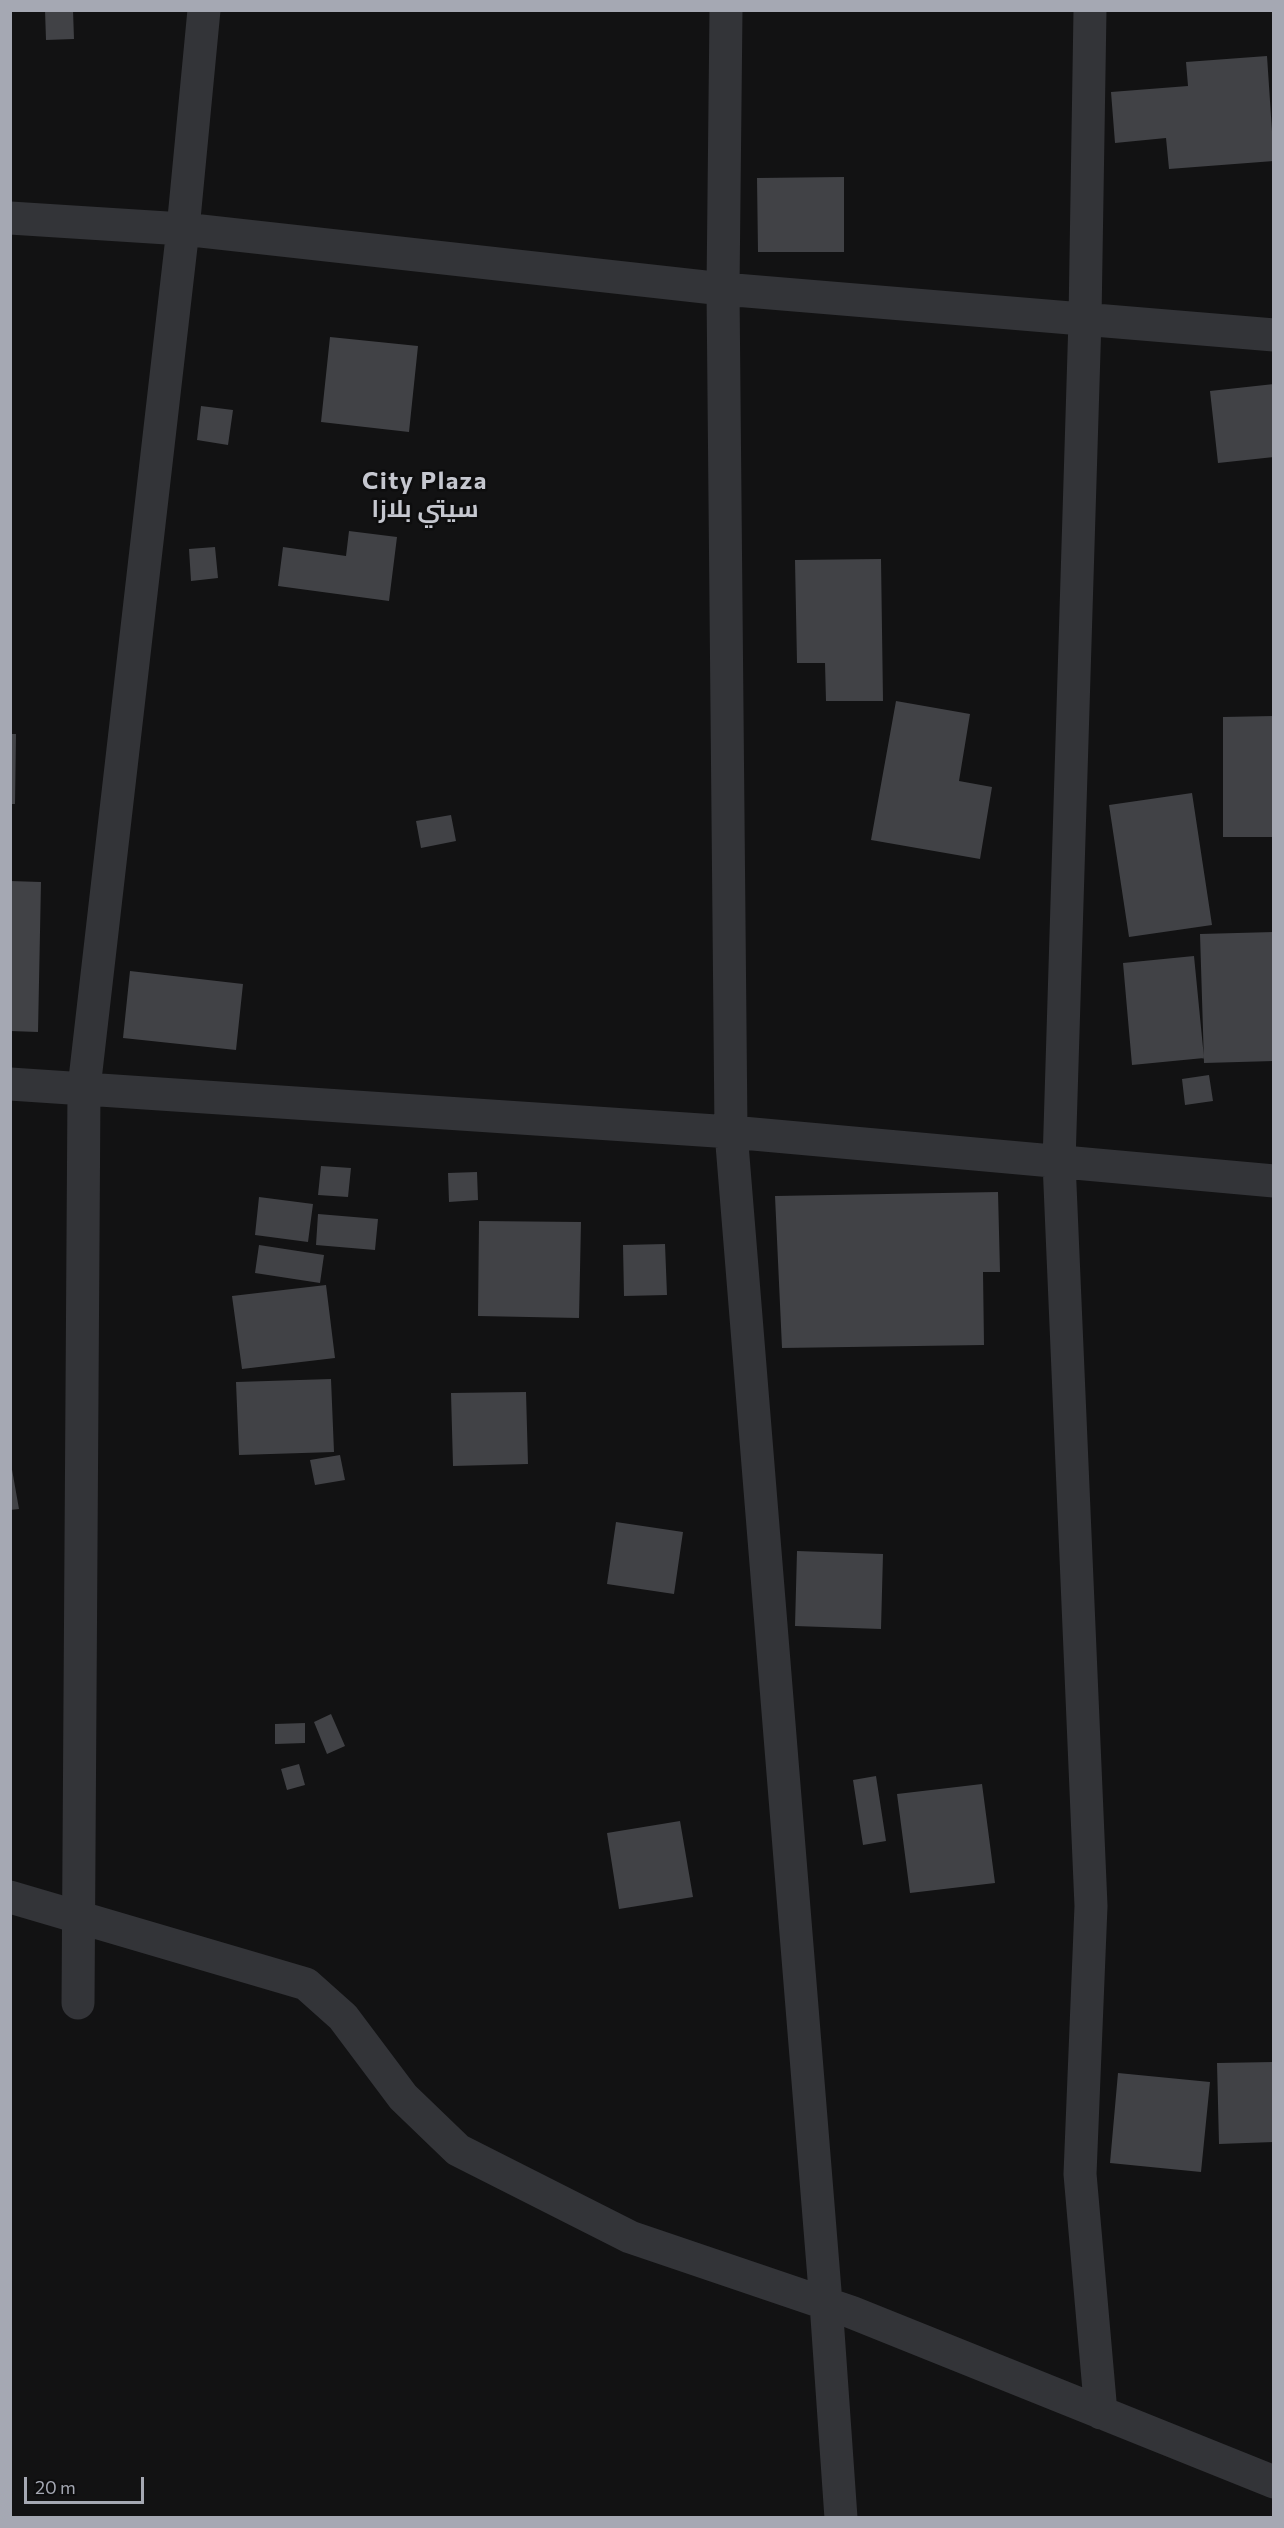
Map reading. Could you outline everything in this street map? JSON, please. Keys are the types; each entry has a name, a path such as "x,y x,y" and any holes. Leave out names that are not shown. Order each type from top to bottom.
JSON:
{"street":[{"path":"78,2003 84,1088 183,229 204,10"},
{"path":"726,10 723,289 731,1132 826,2303 841,2517"},
{"path":"1090,10 1085,320 1059,1162 1090,1906 1080,2174 1101,2413"},
{"path":"10,218 183,229 723,289 1274,335"},
{"path":"10,1084 731,1132 1274,1181"},
{"path":"10,1898 306,1984 343,2017 403,2097 458,2150 630,2237 826,2303 1274,2482"}],"building":[{"path":"45,10 73,10 74,39 46,40"},
{"path":"1267,56 1274,161 1169,169 1166,138 1115,143 1111,92 1188,86 1186,62"},
{"path":"844,177 844,252 758,252 757,178"},
{"path":"330,337 418,346 409,432 321,422"},
{"path":"1274,384 1274,457 1218,463 1210,391"},
{"path":"201,406 233,410 228,445 197,440"},
{"path":"349,531 397,537 389,601 278,586 283,547 346,556"},
{"path":"215,547 218,578 191,581 189,549"},
{"path":"881,559 883,701 826,701 825,663 797,663 795,560"},
{"path":"896,701 970,714 959,781 992,787 980,859 871,840"},
{"path":"1274,716 1274,837 1223,837 1223,717"},
{"path":"10,734 16,734 15,804 10,804"},
{"path":"1192,793 1212,925 1129,937 1109,805"},
{"path":"451,815 456,841 421,848 416,821"},
{"path":"10,881 41,882 38,1032 10,1031"},
{"path":"1274,932 1274,1061 1204,1063 1200,934"},
{"path":"1194,956 1204,1058 1132,1065 1123,963"},
{"path":"130,971 243,984 236,1050 123,1038"},
{"path":"1209,1075 1213,1101 1185,1105 1182,1079"},
{"path":"321,1166 351,1168 348,1197 318,1195"},
{"path":"477,1172 478,1200 449,1202 448,1173"},
{"path":"998,1192 1000,1272 983,1272 984,1345 782,1348 775,1196"},
{"path":"259,1197 313,1204 308,1242 255,1235"},
{"path":"318,1214 378,1219 375,1250 316,1245"},
{"path":"479,1221 581,1222 579,1318 478,1316"},
{"path":"665,1244 667,1295 624,1296 623,1245"},
{"path":"259,1245 324,1255 320,1283 255,1273"},
{"path":"326,1285 335,1358 242,1369 232,1296"},
{"path":"331,1379 334,1452 239,1455 236,1382"},
{"path":"526,1392 528,1464 453,1466 451,1393"},
{"path":"340,1455 345,1480 315,1485 310,1460"},
{"path":"10,1458 19,1509 10,1510"},
{"path":"616,1522 683,1532 674,1594 607,1584"},
{"path":"797,1551 883,1554 881,1629 795,1626"},
{"path":"331,1714 345,1746 327,1754 314,1722"},
{"path":"305,1723 305,1743 275,1744 275,1724"},
{"path":"299,1764 305,1785 287,1790 281,1769"},
{"path":"876,1776 886,1841 863,1845 853,1780"},
{"path":"982,1784 995,1883 910,1893 897,1794"},
{"path":"680,1821 693,1897 619,1909 607,1833"},
{"path":"1274,2062 1274,2142 1219,2144 1217,2063"},
{"path":"1118,2073 1210,2082 1201,2172 1110,2163"}],"district":[{"name":"City Plaza سيتي بلازا","path":"425,495"}]}
